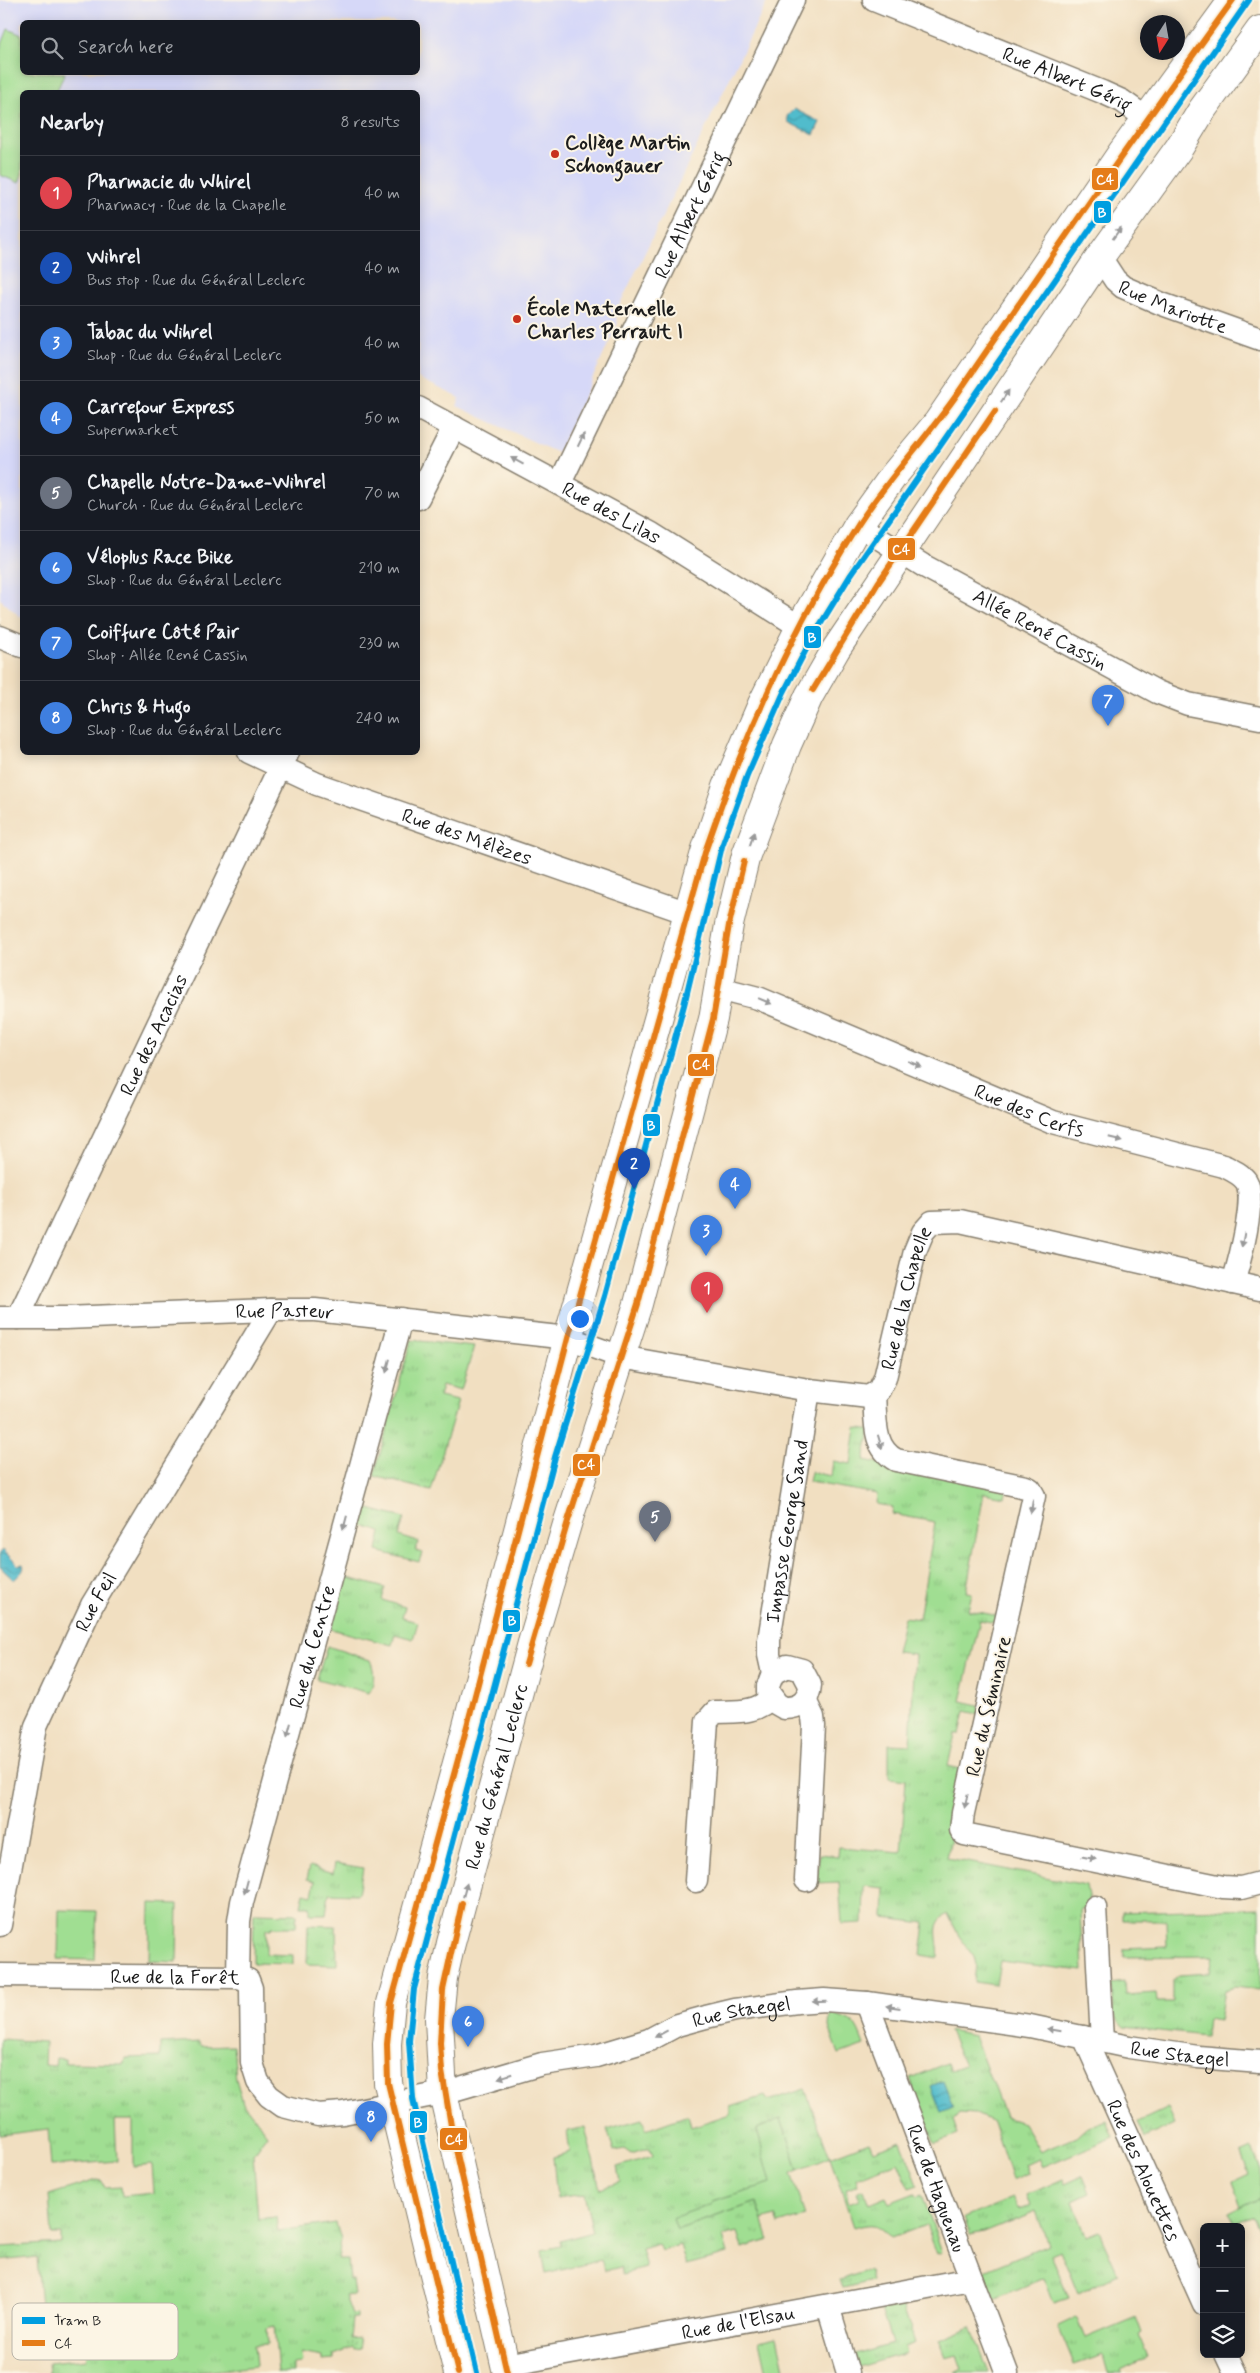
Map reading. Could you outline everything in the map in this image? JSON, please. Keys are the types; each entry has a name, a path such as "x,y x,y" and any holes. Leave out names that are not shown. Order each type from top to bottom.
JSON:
{"main road":[{"name":"Rue du Général Leclerc","path":"458,2373 392,2103 386,2064 389,2017 568,1338 688,913 727,786 762,704 800,627 858,525 889,481 938,422 1146,118 1233,0"},
{"name":"Rue du Général Leclerc","path":"506,2369 443,2093 439,2019 444,1978 451,1943 532,1643 568,1521 638,1304 710,1029 719,988 728,925 738,882 765,801 787,745 809,696 836,649 899,552 1100,257 1179,148 1202,110 1260,30"}],"street":[{"name":"Rue Albert Gérig","path":"560,483 793,0"},
{"name":"Rue Albert Gérig","path":"874,0 1102,92 1122,101 1146,118"},
{"name":"Rue Mariotte","path":"1100,257 1115,280 1123,287 1162,304 1260,339"},
{"name":"Rue des Lilas","path":"420,409 652,534 800,627"},
{"path":"420,494 454,427"},
{"name":"Allée René Cassin","path":"858,525 899,552 1157,692 1188,704 1260,718"},
{"path":"0,637 20,645"},
{"name":"Rue des Mélèzes","path":"262,755 284,760 363,800 688,913"},
{"name":"Rue des Acacias","path":"9,1318 284,760"},
{"name":"Rue des Cerfs","path":"719,988 758,998 1053,1122 1224,1166 1238,1173 1246,1182 1249,1190 1249,1207 1233,1283"},
{"name":"Rue de la Chapelle","path":"568,1338 621,1357 809,1390 861,1397 874,1394 883,1384 889,1365 915,1251 923,1232 932,1222 960,1221 1260,1289"},
{"name":"Rue Feil","path":"0,1925 36,1726 92,1605 271,1310"},
{"name":"Rue Pasteur","path":"9,1318 315,1310 568,1338"},
{"name":"Rue du Centre","path":"238,1977 239,1921 242,1902 401,1319"},
{"name":"Impasse George Sand","path":"771,1698 768,1686 773,1673 769,1656 769,1640 809,1390"},
{"name":"Rue du Séminaire","path":"874,1394 878,1441 882,1450 888,1456 896,1460 1026,1486 1034,1496 964,1813 961,1830 964,1834 1223,1886 1241,1888 1260,1883"},
{"path":"696,1880 708,1721 714,1712 750,1710 758,1708 771,1698 784,1708 800,1706 806,1700 810,1685 802,1670 787,1666 773,1673"},
{"path":"806,1700 814,1726 806,1880"},
{"path":"1093,2039 1095,1907"},
{"name":"Rue de la Forêt","path":"0,1976 238,1977 248,1980 251,1988 252,2064 254,2073 263,2090 274,2100 293,2109 318,2115 343,2113 392,2103"},
{"name":"Rue Staegel","path":"392,2103 443,2093 542,2064 596,2056 650,2040 687,2022 735,2010 824,2000 867,2003 1030,2026 1198,2057 1260,2062"},
{"name":"Rue de Haguenau","path":"867,2003 1007,2373"},
{"name":"Rue des Alouettes","path":"1093,2039 1200,2294"},
{"name":"Rue de l'Elsau","path":"506,2369 971,2279"},
{"path":"828,2306 848,2373"},
{"path":"1228,2358 1235,2373"}],"shaded area":[{"name":"Collège Martin Schongauer","path":"0,0 768,0 615,314 618,323 558,453 457,406 460,398 420,379 420,90 20,90 20,616 0,599"}],"green space":[{"path":"8,29 20,34 20,75 64,75 57,90 20,90 19,183 0,175 0,49"},
{"path":"411,1340 474,1347 461,1390 442,1385 439,1397 458,1401 431,1491 374,1476"},
{"path":"856,1427 870,1430 864,1460 1007,1489 1005,1497 984,1493 966,1592 972,1593 968,1610 1004,1617 1002,1624 980,1620 961,1701 979,1705 978,1714 965,1711 960,1734 955,1734 948,1766 965,1770 947,1858 1086,1885 1090,1907 1080,1909 1083,1971 1000,1961 996,1985 974,1982 976,1965 974,1956 959,1936 948,1914 938,1923 938,1958 921,1955 925,1923 884,1918 885,1888 864,1886 863,1923 842,1924 839,1882 817,1883 819,1854 838,1856 839,1847 901,1852 906,1780 889,1778 889,1744 910,1745 915,1654 896,1652 904,1617 919,1619 935,1522 892,1514 893,1507 876,1504 877,1494 809,1482 811,1472 831,1476 833,1461 851,1464"},
{"path":"365,1508 404,1518 399,1536 418,1542 416,1551 422,1553 419,1562 377,1551 381,1532 360,1525"},
{"path":"345,1577 385,1588 382,1600 405,1607 402,1618 418,1622 413,1639 395,1634 392,1645 331,1629"},
{"path":"327,1646 370,1660 374,1676 369,1693 317,1679"},
{"path":"335,1863 363,1868 358,1894 329,1893 326,1914 310,1914 310,1906 301,1906 304,1893 312,1895 315,1881 307,1879 310,1866 333,1873"},
{"path":"150,1903 178,1904 177,1962 149,1961"},
{"path":"1260,1908 1260,1990 1235,1987 1224,1990 1219,2021 1207,2019 1205,2036 1124,2027 1114,2016 1112,1984 1124,1982 1125,1995 1156,1993 1157,2002 1173,2002 1173,1980 1179,1975 1210,1973 1213,1956 1124,1957 1124,1949 1167,1947 1166,1920 1122,1920 1122,1912"},
{"path":"59,1910 97,1911 95,1960 58,1959"},
{"path":"254,1913 297,1914 296,1927 272,1927 271,1929 266,1929 266,1954 293,1955 293,1964 253,1963"},
{"path":"308,1925 336,1926 337,1965 307,1964"},
{"path":"830,2014 853,2023 864,2045 839,2054 829,2027"},
{"path":"949,2031 974,2036 1005,2117 1023,2123 1040,2152 1076,2137 1086,2128 1107,2120 1114,2137 1042,2167 1038,2158 1025,2164 1028,2173 1012,2180 993,2122 976,2114 959,2113 953,2120 958,2135 935,2144 910,2078 947,2063 950,2071 964,2066"},
{"path":"0,2039 45,2042 44,2065 55,2066 56,2058 65,2059 65,2063 124,2064 125,2058 160,2057 160,2044 200,2042 201,2046 233,2045 236,2079 243,2103 267,2134 253,2154 258,2219 276,2217 278,2231 336,2223 341,2240 338,2260 348,2260 350,2281 353,2281 355,2295 345,2296 352,2315 357,2314 357,2319 352,2319 350,2339 359,2338 361,2349 354,2350 353,2348 334,2355 334,2360 322,2361 322,2357 301,2353 302,2363 293,2364 293,2373 278,2373 274,2326 267,2328 268,2344 254,2345 256,2366 191,2373 49,2373 48,2363 77,2360 178,2360 178,2303 98,2303 98,2301 41,2303 37,2257 0,2261 0,2247 61,2243 61,2234 52,2234 49,2195 96,2180 102,2181 105,2188 121,2187 122,2196 154,2193 152,2165 133,2167 133,2120 115,2120 117,2161 51,2166 48,2129 0,2135"},
{"path":"805,2089 830,2157 798,2170 781,2119 757,2129 772,2183 712,2201 713,2204 676,2230 757,2202 769,2240 742,2248 737,2232 723,2236 728,2254 686,2265 680,2245 661,2251 658,2244 641,2249 646,2268 622,2274 620,2267 605,2271 601,2260 546,2274 542,2250 561,2246 560,2241 593,2232 584,2194 557,2198 553,2157 570,2152 567,2131 585,2127 600,2189 620,2182 617,2167 653,2156 650,2148 631,2154 624,2149 614,2151 607,2129 642,2119 646,2130 688,2115 691,2127 730,2114 730,2107 765,2096 768,2101"},
{"path":"1168,2108 1175,2124 1145,2138 1138,2122"},
{"path":"781,2119 798,2170 791,2173 805,2216 778,2224 775,2216 763,2220 757,2202 676,2230 672,2218 712,2204 712,2201 771,2183 757,2129"},
{"path":"901,2141 918,2185 909,2188 898,2162 856,2178 858,2185 845,2190 849,2203 859,2199 856,2192 863,2189 869,2204 886,2197 889,2203 915,2193 916,2196 922,2194 942,2252 937,2254 926,2225 891,2238 878,2227 866,2225 854,2228 830,2157 869,2142 873,2151"},
{"path":"1252,2149 1260,2167 1260,2197 1241,2206 1232,2183 1249,2175 1241,2154"},
{"path":"1083,2176 1090,2193 1073,2201 1086,2236 1099,2231 1118,2274 1078,2294 1060,2250 1051,2254 1069,2298 1054,2303 1044,2278 994,2299 984,2271 1048,2244 1036,2211 984,2232 970,2235 964,2218 1013,2198 1018,2209 1031,2205 1027,2195 1063,2179 1065,2184"},
{"path":"1260,2197 1260,2231 1253,2216 1235,2223 1229,2212"},
{"path":"869,2270 872,2281 843,2288 840,2280"},
{"path":"99,2301 99,2303 80,2303"},
{"path":"903,2306 915,2343 904,2347 906,2353 859,2367 855,2355 892,2344 881,2309"},
{"path":"1077,2317 1086,2338 1136,2317 1142,2333 1139,2335 1148,2357 1121,2370 1122,2373 1108,2373 1103,2355 1074,2365 1058,2326"},
{"path":"971,2327 989,2373 955,2373 962,2369 957,2355 946,2358 939,2340"},
{"path":"777,2337 785,2373 766,2373 759,2341"}],"water":[{"path":"794,109 820,122 814,135 788,122 787,116"},
{"path":"3,1550 18,1565 23,1564 24,1566 23,1570 14,1580 0,1567 0,1553"},
{"path":"943,2081 953,2107 941,2112 931,2086"}],"tram line":[{"name":"B","path":"477,2373 413,2099 409,2041 414,1989 555,1457 605,1296 684,1005 722,846 747,776 784,692 812,638 850,576 1249,0"}],"transit line":[{"name":"C4","path":"458,2373 388,2083 387,2044 391,2003 462,1745 568,1338 706,849 737,765 772,682 813,602 858,525 958,393 1094,195 1233,0"},
{"name":"C4","path":"813,690 878,583 995,411"},
{"name":"C4","path":"526,1664 568,1521 638,1304 713,1019 729,925 744,861"},
{"name":"C4","path":"462,1903 443,1990 440,2043 442,2071 452,2132 507,2373"}],"place":[{"name":"Collège Martin Schongauer","path":"555,154"},
{"name":"École Maternelle Charles Perrault I","path":"517,319"},
{"name":"Coiffure Côté Pair","path":"1108,726"},
{"name":"Wihrel","path":"634,1189"},
{"name":"Carrefour Express","path":"735,1209"},
{"name":"Tabac du Wihrel","path":"706,1256"},
{"name":"Pharmacie du Whirel","path":"707,1313"},
{"name":"Chapelle Notre-Dame-Wihrel","path":"655,1542"},
{"name":"Véloplus Race Bike","path":"468,2047"},
{"name":"Chris & Hugo","path":"371,2142"}]}
